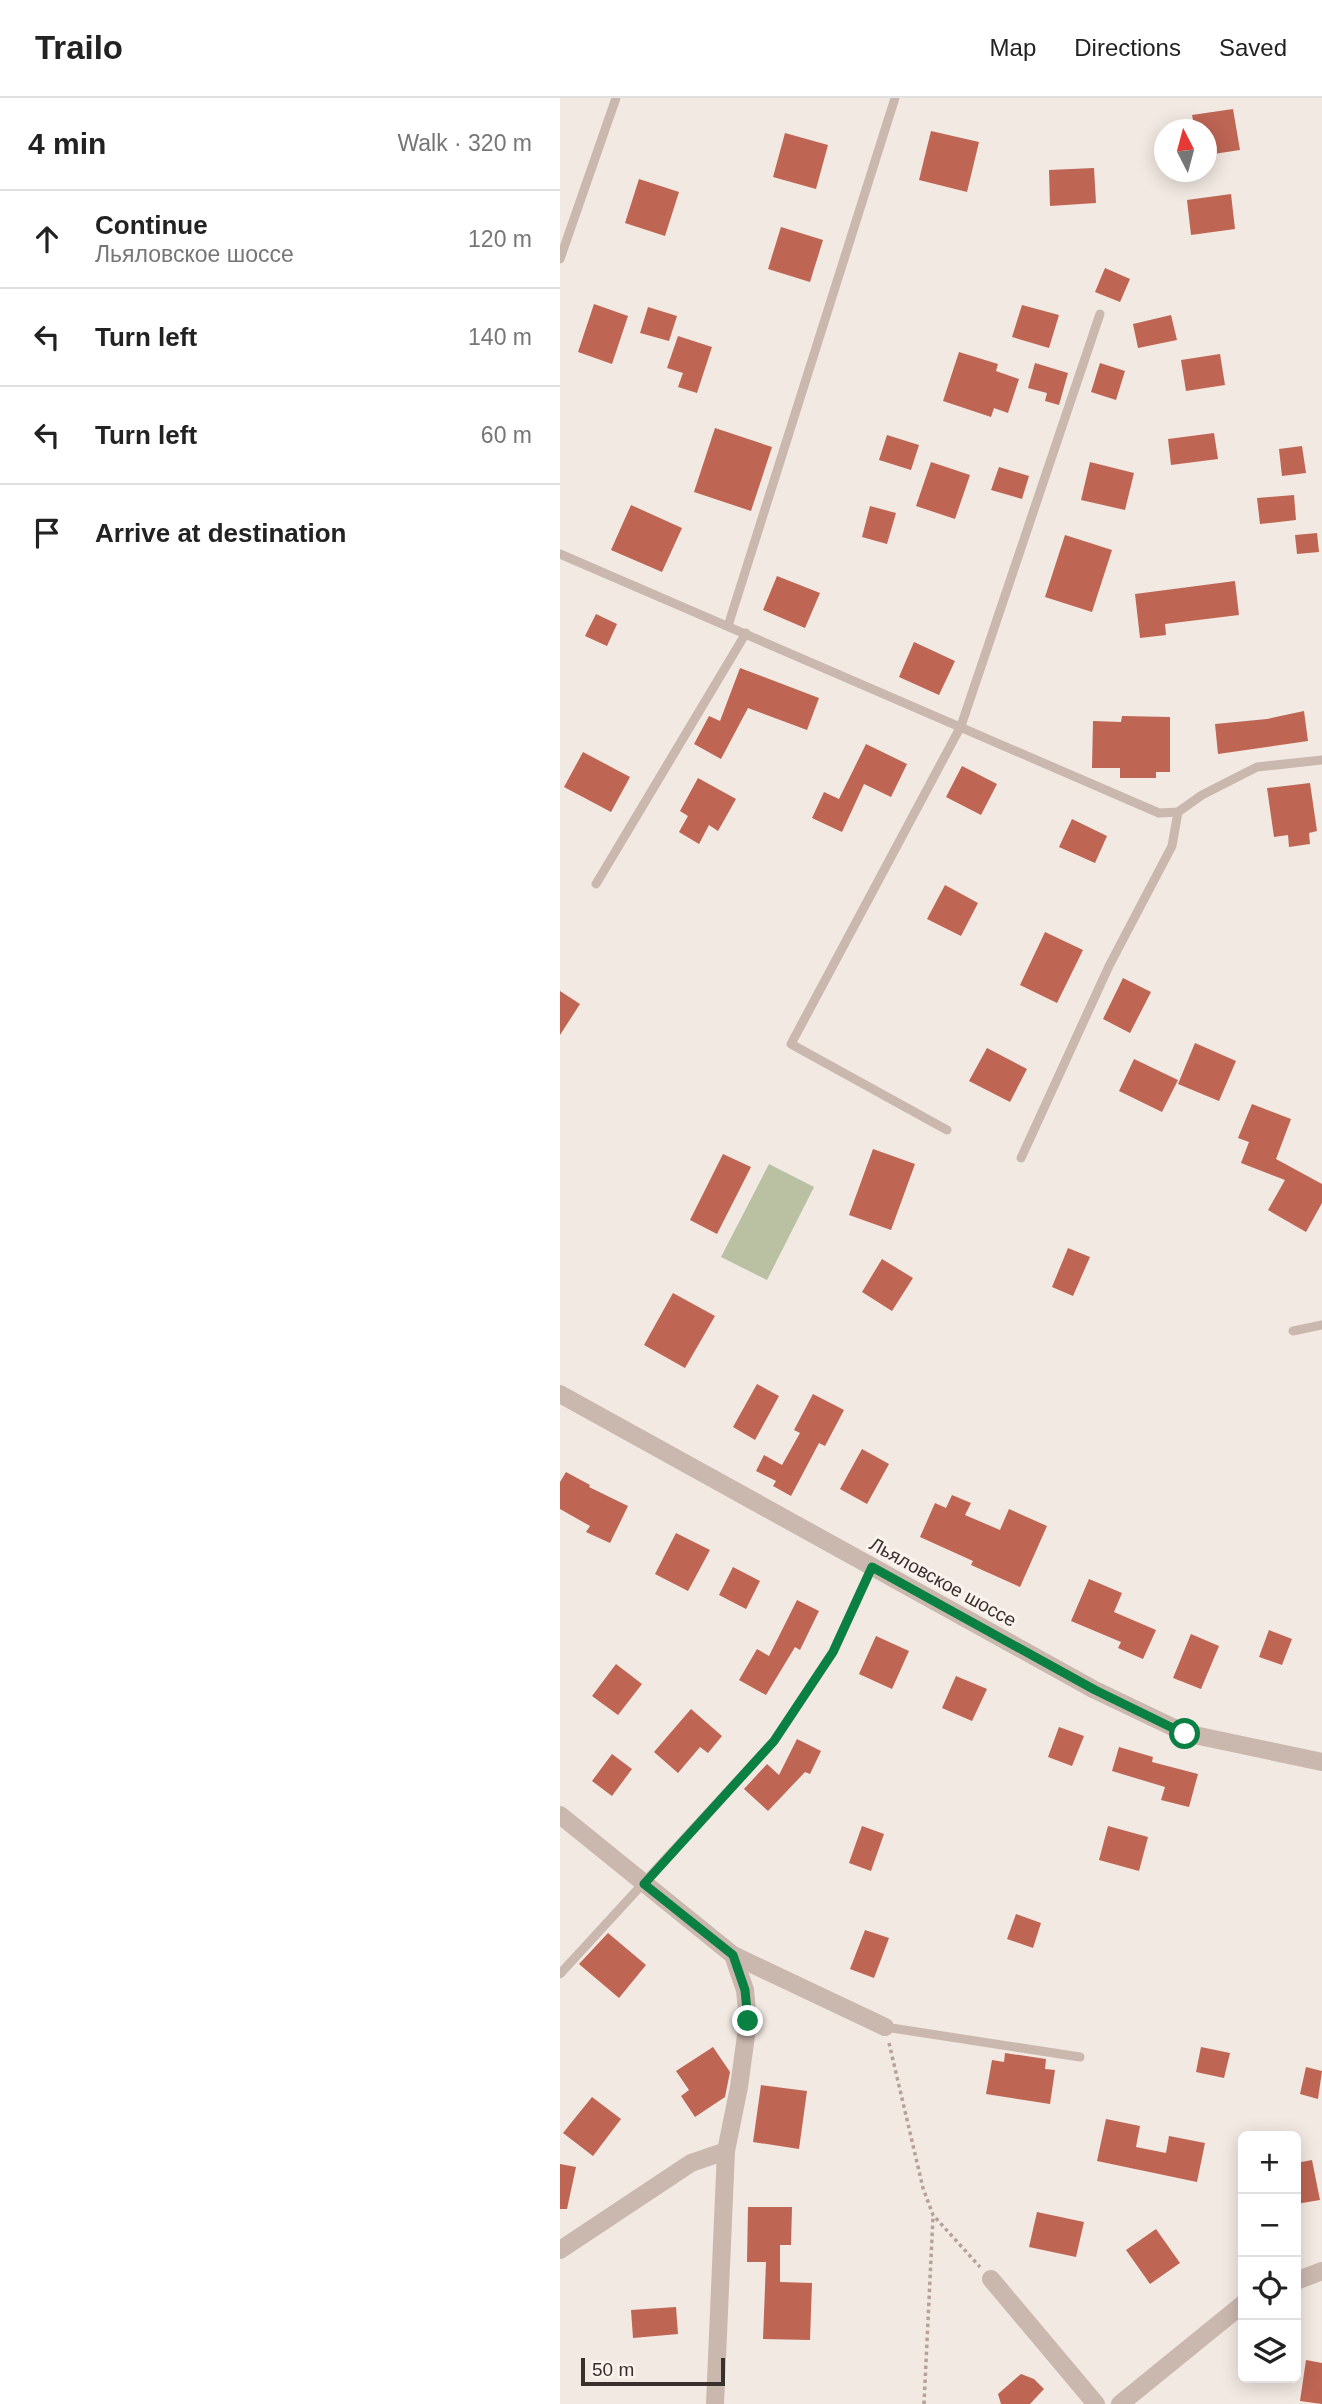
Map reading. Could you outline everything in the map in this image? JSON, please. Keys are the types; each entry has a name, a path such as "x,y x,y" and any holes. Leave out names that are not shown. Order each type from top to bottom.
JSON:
{"street":[{"name":"Льяловское шоссе","path":"560,1394 1095,1690 1185,1734 1322,1762"},
{"path":"560,1815 733,1955 885,2027"},
{"path":"715,2404 726,2151 739,2087 748,2021 745,1990 733,1955"},
{"path":"560,2250 691,2163 726,2151"},
{"path":"1301,2279 1322,2271"},
{"path":"991,2279 1096,2404"},
{"path":"1120,2404 1238,2308"}],"lane":[{"path":"560,259 616,98"},
{"path":"728,626 895,98"},
{"path":"947,1130 792,1044 961,726 1100,314"},
{"path":"560,554 1159,813 1178,812 1257,767 1322,760"},
{"path":"596,884 746,633"},
{"path":"1021,1158 1109,967 1172,846 1178,812"},
{"path":"1293,1331 1322,1325"},
{"path":"560,1974 774,1741 833,1652 872,1567"},
{"path":"885,2027 1080,2057"}],"path":[{"path":"885,2027 923,2188 933,2216 924,2404"},
{"path":"933,2216 991,2279"}],"green space":[{"path":"769,1164 814,1187 767,1280 721,1257"}],"building":[{"path":"1233,109 1240,150 1217,153 1217,119 1193,119 1192,115"},
{"path":"931,131 979,142 967,192 919,180"},
{"path":"785,133 828,145 816,189 773,177"},
{"path":"1094,168 1096,203 1050,206 1049,170"},
{"path":"639,179 679,192 665,236 625,223"},
{"path":"1231,194 1235,229 1191,235 1187,200"},
{"path":"781,227 823,240 810,282 768,269"},
{"path":"1105,268 1130,279 1120,302 1095,292"},
{"path":"594,304 628,316 612,364 578,352"},
{"path":"1022,305 1059,315 1049,348 1012,337"},
{"path":"648,307 677,316 669,341 640,333"},
{"path":"1171,315 1177,340 1138,348 1133,324"},
{"path":"678,336 712,347 697,393 678,387 683,373 667,368"},
{"path":"959,352 998,364 996,371 1019,379 1008,413 994,408 991,417 943,401"},
{"path":"1220,354 1225,385 1186,391 1181,360"},
{"path":"1035,363 1068,373 1059,405 1045,401 1047,393 1028,388"},
{"path":"1100,363 1125,371 1116,400 1091,392"},
{"path":"715,428 772,447 751,511 694,492"},
{"path":"1214,433 1218,459 1171,465 1168,439"},
{"path":"887,435 919,445 911,470 879,460"},
{"path":"1302,446 1306,473 1282,476 1279,449"},
{"path":"931,462 970,475 955,519 916,506"},
{"path":"1090,462 1134,473 1125,510 1081,500"},
{"path":"999,467 1029,476 1022,499 991,490"},
{"path":"1294,495 1296,520 1260,524 1257,498"},
{"path":"631,505 682,528 662,572 611,550"},
{"path":"870,506 896,513 887,544 862,537"},
{"path":"1317,533 1319,552 1297,554 1295,535"},
{"path":"1065,535 1112,550 1092,612 1045,597"},
{"path":"777,576 820,593 805,628 763,610"},
{"path":"1235,581 1239,615 1165,624 1166,635 1140,638 1135,594"},
{"path":"596,614 617,624 607,646 585,636"},
{"path":"914,642 955,661 939,695 899,677"},
{"path":"740,668 819,698 807,730 748,708 721,759 694,744 709,716 720,721"},
{"path":"1304,711 1308,741 1218,754 1215,724 1267,719"},
{"path":"1122,716 1170,717 1170,772 1156,772 1156,778 1120,778 1120,768 1092,768 1093,721 1121,722"},
{"path":"866,744 907,764 891,797 864,784 842,832 812,818 824,792 839,799"},
{"path":"583,752 630,777 611,812 564,787"},
{"path":"962,766 997,784 981,815 946,797"},
{"path":"698,778 736,799 718,831 709,825 699,844 679,832 688,816 680,811"},
{"path":"1310,783 1317,831 1309,833 1310,844 1289,847 1288,835 1274,837 1267,788"},
{"path":"1072,819 1107,836 1095,863 1059,847"},
{"path":"945,885 978,903 961,936 927,919"},
{"path":"1045,932 1083,950 1057,1003 1020,985"},
{"path":"1123,978 1151,992 1130,1033 1103,1019"},
{"path":"560,991 580,1004 560,1035"},
{"path":"1195,1043 1236,1061 1219,1101 1178,1084"},
{"path":"987,1048 1027,1069 1010,1102 969,1081"},
{"path":"1134,1059 1178,1080 1162,1112 1119,1091"},
{"path":"1252,1104 1291,1119 1276,1159 1322,1184 1322,1203 1306,1232 1268,1210 1285,1180 1241,1163 1249,1142 1238,1138"},
{"path":"873,1149 915,1164 891,1230 849,1215"},
{"path":"723,1154 751,1167 717,1234 690,1220"},
{"path":"1068,1248 1090,1257 1073,1296 1052,1287"},
{"path":"882,1259 913,1278 892,1311 862,1292"},
{"path":"673,1293 715,1316 685,1368 644,1345"},
{"path":"757,1384 779,1396 755,1440 733,1427"},
{"path":"813,1394 844,1410 825,1446 819,1443 791,1496 773,1486 776,1481 756,1471 764,1455 782,1465 800,1433 794,1430"},
{"path":"862,1449 889,1464 867,1504 840,1489"},
{"path":"566,1472 628,1506 610,1543 586,1532 590,1526 560,1509 560,1482"},
{"path":"952,1495 971,1503 965,1515 1000,1530 1009,1509 1047,1526 1020,1587 971,1565 973,1561 920,1537 935,1503 946,1508"},
{"path":"676,1533 710,1550 688,1591 655,1574"},
{"path":"733,1567 760,1581 746,1609 719,1595"},
{"path":"1089,1579 1122,1593 1114,1612 1156,1630 1143,1659 1118,1648 1121,1642 1071,1621"},
{"path":"797,1600 819,1611 800,1650 795,1647 766,1695 739,1680 757,1649 769,1656"},
{"path":"1269,1630 1292,1639 1282,1665 1259,1657"},
{"path":"1191,1634 1219,1646 1201,1689 1173,1678"},
{"path":"876,1636 909,1651 892,1689 859,1674"},
{"path":"616,1664 642,1684 618,1715 592,1696"},
{"path":"956,1676 987,1689 972,1721 942,1708"},
{"path":"691,1709 722,1736 708,1753 700,1747 678,1773 654,1752"},
{"path":"1059,1727 1084,1736 1072,1766 1048,1757"},
{"path":"797,1739 821,1751 810,1774 805,1772 768,1811 744,1789 767,1764 779,1775"},
{"path":"1119,1747 1153,1757 1152,1762 1198,1774 1189,1807 1161,1800 1165,1787 1112,1771"},
{"path":"612,1754 632,1769 612,1796 592,1781"},
{"path":"862,1826 884,1834 871,1871 849,1863"},
{"path":"1108,1826 1148,1837 1139,1871 1099,1860"},
{"path":"1016,1914 1041,1923 1033,1948 1007,1939"},
{"path":"865,1930 889,1938 874,1978 850,1969"},
{"path":"608,1933 646,1965 619,1998 579,1964"},
{"path":"713,2047 730,2072 725,2097 695,2117 681,2096 689,2090 676,2071"},
{"path":"1201,2047 1230,2053 1224,2078 1196,2072"},
{"path":"1005,2053 1046,2059 1045,2069 1055,2070 1050,2104 986,2094 992,2060 1004,2062"},
{"path":"1306,2067 1322,2071 1318,2099 1300,2094"},
{"path":"761,2085 807,2091 799,2149 753,2142"},
{"path":"592,2097 621,2119 593,2156 563,2133"},
{"path":"1106,2119 1140,2126 1136,2147 1166,2153 1169,2136 1205,2143 1197,2182 1097,2161"},
{"path":"1312,2160 1320,2200 1301,2203 1301,2162"},
{"path":"560,2164 576,2167 567,2209 560,2209"},
{"path":"748,2207 792,2207 791,2245 780,2245 780,2282 812,2283 810,2340 763,2339 766,2262 747,2262"},
{"path":"1037,2212 1084,2222 1076,2257 1029,2247"},
{"path":"1156,2229 1180,2263 1150,2284 1126,2250"},
{"path":"676,2307 678,2334 633,2338 631,2310"},
{"path":"1306,2360 1322,2363 1322,2404 1300,2401"},
{"path":"1021,2374 1034,2379 1044,2389 1030,2404 1001,2404 998,2394"}],"route":[{"path":"748,2021 745,1990 733,1955 644,1884 774,1741 833,1652 872,1567 1095,1690 1185,1734"}]}
